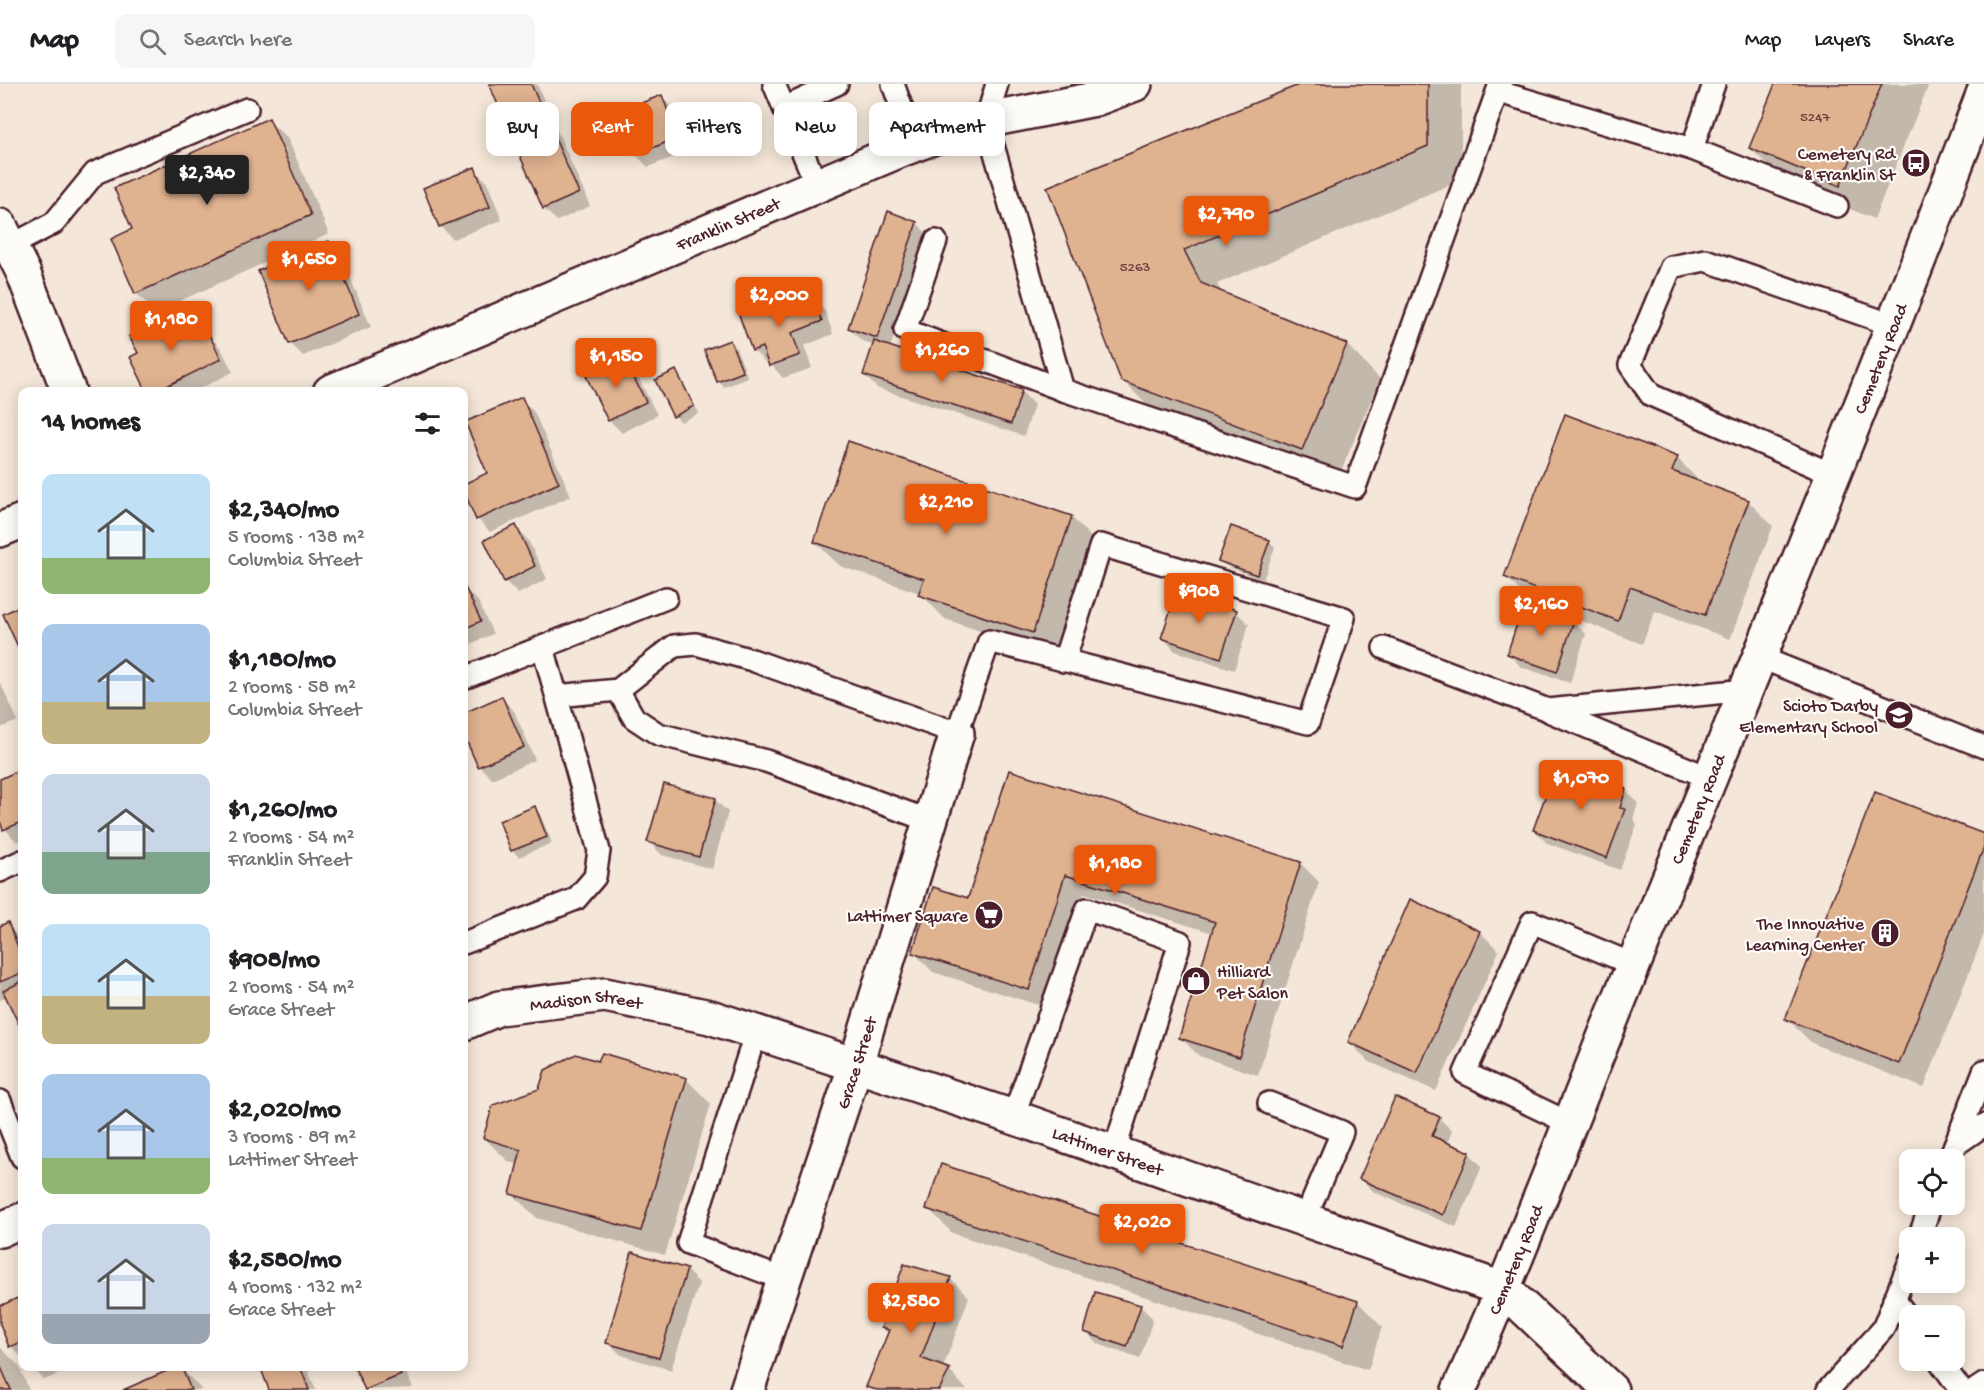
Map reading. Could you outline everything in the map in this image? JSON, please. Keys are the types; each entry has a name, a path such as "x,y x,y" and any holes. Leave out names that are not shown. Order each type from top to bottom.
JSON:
{"street":[{"name":"Franklin Street","path":"1005,117 1095,99 1135,84"},
{"name":"Cemetery Road","path":"1459,1390 1505,1290 1634,965 1834,475 1984,92"},
{"name":"Franklin Street","path":"342,387 889,156"},
{"path":"3,232 23,272 67,387"},
{"path":"0,530 18,523"},
{"name":"Grace Street","path":"747,1390 856,1064 957,733"},
{"name":"Madison Street","path":"468,1021 498,1008 605,995 710,1017"},
{"name":"Lattimer Street","path":"710,1017 1013,1117 1505,1290"},
{"path":"0,1230 18,1222"},
{"path":"1505,1290 1611,1390"}],"lane":[{"path":"774,84 782,102"},
{"path":"797,102 837,84"},
{"path":"892,84 899,102"},
{"path":"992,102 997,84"},
{"path":"1692,150 1714,84"},
{"path":"936,241 905,330 1063,390 1355,487 1499,88 1692,150 1836,206"},
{"path":"3,232 54,223 95,172 247,109"},
{"path":"804,156 817,186"},
{"path":"996,156 1063,390"},
{"path":"1834,475 1651,395 1630,365 1671,267 1705,260 1893,325"},
{"path":"557,696 618,690 674,646 696,644 752,660 957,733 990,641 1308,723 1344,618 1101,545 1064,660"},
{"path":"468,676 666,598"},
{"path":"468,941 576,900 595,877 599,851 543,647"},
{"path":"1384,648 1548,710 1710,778"},
{"path":"1759,657 1984,747"},
{"path":"618,690 634,718 658,735 766,761 930,821"},
{"path":"1548,710 1746,690"},
{"path":"0,871 18,863"},
{"path":"1013,1117 1087,909 1180,942 1114,1152"},
{"path":"1571,1124 1465,1073 1532,922 1634,965"},
{"path":"756,1032 688,1243 785,1280"},
{"path":"1954,1149 1984,1071"},
{"path":"0,1101 18,1147"},
{"path":"1269,1103 1342,1132 1305,1220"},
{"path":"1957,1149 1984,1125"},
{"path":"1828,1390 1883,1329 1899,1287"},
{"path":"1894,1299 1899,1306"},
{"path":"1947,1371 1960,1390"},
{"path":"1975,1390 1984,1384"}],"building":[{"path":"489,84 531,84 539,102 497,102"},
{"path":"1301,84 1428,84 1428,146 1184,250 1201,283 1347,344 1302,450 1121,381 1047,187"},
{"path":"1775,84 1882,84 1840,186 1749,148"},
{"path":"662,95 665,103 665,143 653,148 653,102 644,102"},
{"path":"269,118 311,215 135,294 111,239 132,229 114,188"},
{"path":"559,148 579,193 543,209 520,156 559,156"},
{"path":"475,167 490,207 439,227 423,188"},
{"path":"888,211 917,222 877,338 848,328"},
{"path":"329,241 359,314 289,344 258,271"},
{"path":"812,296 822,321 792,333 800,355 769,366 762,347 752,351 739,315 780,300 782,307"},
{"path":"182,310 196,338 208,332 221,359 165,387 145,387 130,357 138,353 129,336"},
{"path":"730,340 743,372 717,382 704,350"},
{"path":"874,341 1022,390 1011,424 863,375"},
{"path":"624,358 646,402 608,421 586,376"},
{"path":"676,370 694,406 673,417 655,380"},
{"path":"522,397 559,483 476,520 468,501 468,482 487,473 468,429 468,421"},
{"path":"1565,414 1678,457 1672,471 1749,500 1705,615 1630,587 1618,621 1504,577"},
{"path":"848,441 1072,516 1033,633 918,595 924,579 814,542"},
{"path":"516,525 535,566 504,582 484,540"},
{"path":"1231,526 1270,540 1257,575 1218,561"},
{"path":"1177,591 1237,610 1221,658 1161,638"},
{"path":"468,593 481,621 468,627"},
{"path":"1524,603 1574,620 1557,672 1507,654"},
{"path":"18,607 18,647 3,614"},
{"path":"502,696 524,747 478,767 468,744 468,711"},
{"path":"1557,764 1626,789 1620,808 1625,809 1607,858 1533,830"},
{"name":"Lattimer Square","path":"1009,770 1301,862 1239,1057 1179,1038 1215,922 1065,875 1029,990 912,953 933,887 968,898"},
{"path":"18,771 18,824 3,830 0,821 0,779"},
{"path":"664,784 716,798 699,857 647,842"},
{"name":"The Innovative Learning Center","path":"1875,792 1984,834 1984,847 1899,1064 1785,1019"},
{"path":"535,806 547,837 511,851 499,821"},
{"path":"1410,899 1480,931 1417,1073 1348,1042"},
{"path":"8,922 18,947 18,975 0,982 0,926"},
{"path":"18,983 18,1023 3,991"},
{"path":"602,1053 687,1078 641,1231 510,1194 521,1150 483,1138 493,1105 539,1089 545,1070 576,1054 598,1061"},
{"path":"1395,1097 1440,1117 1432,1136 1470,1152 1443,1215 1359,1179"},
{"path":"941,1164 1358,1301 1343,1346 926,1209"},
{"path":"632,1252 687,1269 659,1358 606,1343"},
{"path":"904,1264 951,1277 921,1358 950,1369 939,1390 877,1390 866,1387 889,1330 881,1328"},
{"path":"1095,1292 1141,1305 1127,1347 1084,1332"},
{"path":"18,1298 18,1344 9,1347 0,1324 0,1306"},
{"path":"0,1365 11,1390 0,1390"},
{"path":"167,1371 183,1371 191,1390 123,1390"},
{"path":"262,1371 302,1371 309,1390 269,1390"},
{"path":"356,1371 399,1371 401,1375 365,1390"}],"place":[{"name":"Cemetery Rd & Franklin St","path":"1916,163"},
{"name":"Scioto Darby Elementary School","path":"1899,715"},
{"name":"Lattimer Square","path":"989,915"},
{"name":"The Innovative Learning Center","path":"1885,933"},
{"name":"Hilliard Pet Salon","path":"1196,981"}]}
